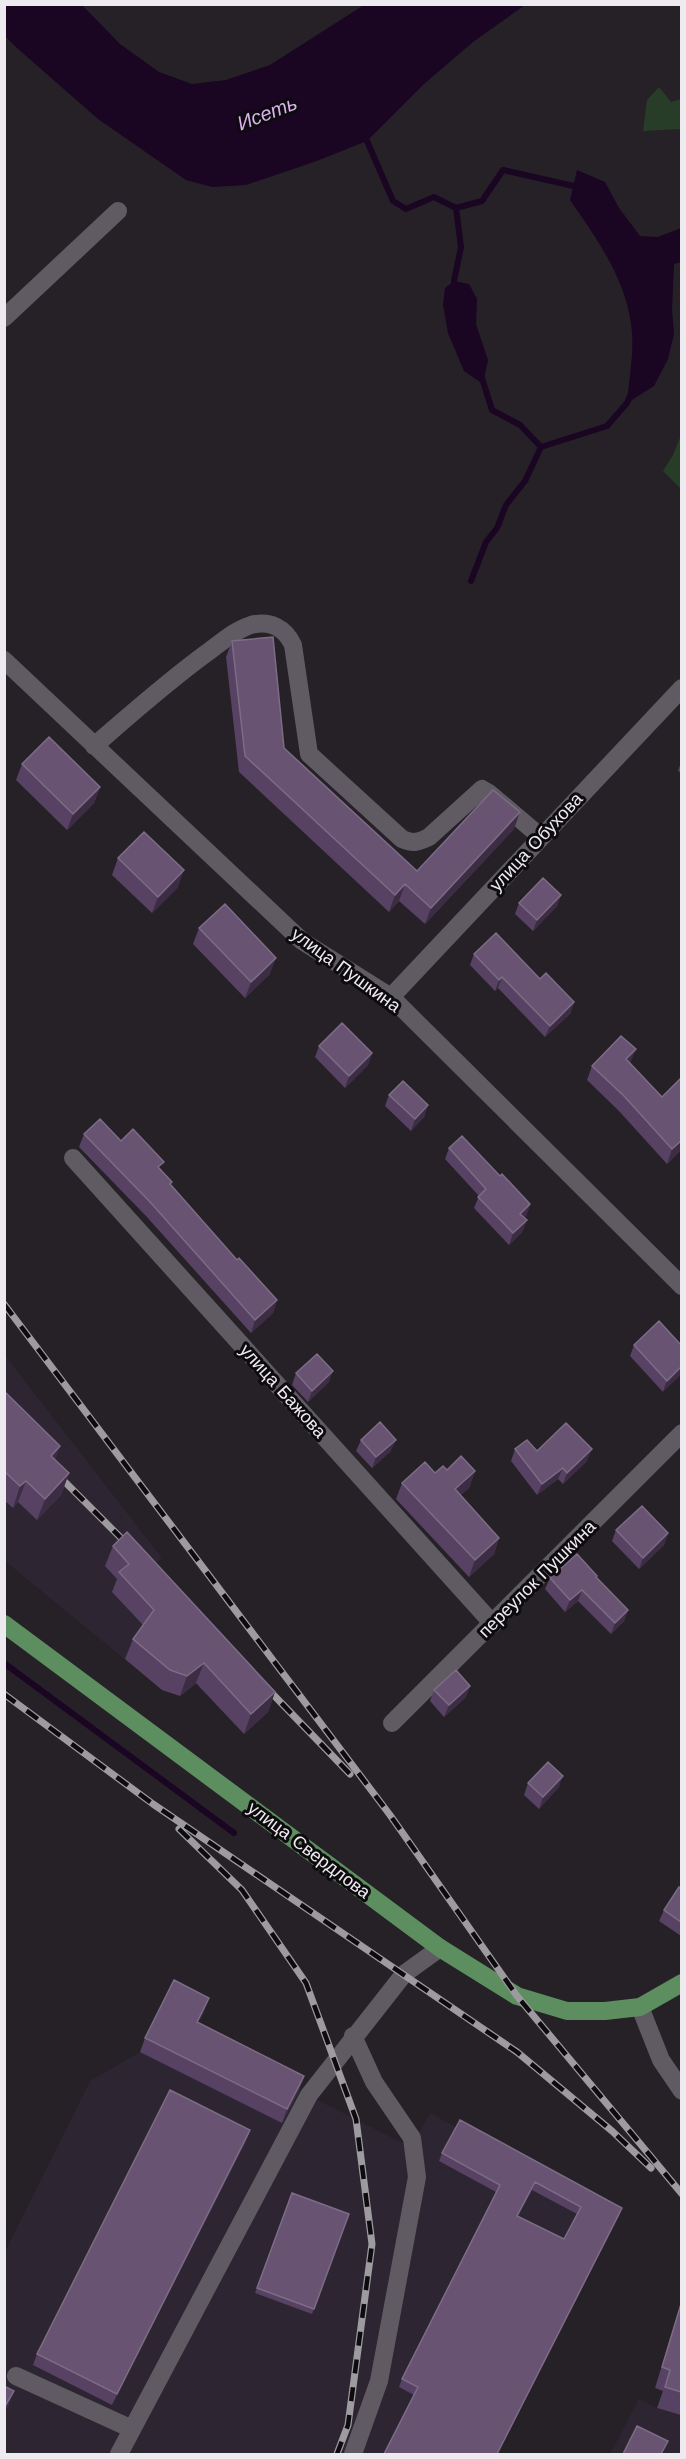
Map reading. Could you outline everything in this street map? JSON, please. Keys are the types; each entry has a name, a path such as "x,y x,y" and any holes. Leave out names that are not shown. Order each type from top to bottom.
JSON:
{"main road":[{"name":"улица Свердлова","path":"4,1624 440,1948 516,1996 567,2011 605,2011 639,2007"},
{"path":"639,2007 681,1983"}],"street":[{"path":"4,318 118,211"},
{"path":"94,746 173,678 235,633 251,625 266,624 280,628 288,634 293,645 309,754 402,839 410,843 429,837 482,789 541,837"},
{"name":"улица Пушкина","path":"4,660 302,941 391,997 681,1286"},
{"name":"улица Обухова","path":"391,997 681,688"},
{"name":"улица Бажова","path":"73,1158 493,1624"},
{"name":"переулок Пушкина","path":"392,1723 681,1433"},
{"path":"119,2454 309,2095 353,2036 404,1974 440,1948"},
{"path":"639,2007 661,2060 681,2091"},
{"path":"353,2036 374,2082 412,2138 417,2177 379,2381 353,2454"},
{"path":"16,2376 132,2429"}],"shaded area":[{"path":"4,1354 162,1558 150,1567 244,1734 196,1684 180,1696 163,1691 5,1561"},
{"path":"173,2027 405,2144 420,2131 430,2113 619,2216 498,2454 5,2454 4,2254 90,2081 140,2052"},
{"path":"639,2399 657,2408 681,2415 681,2454 610,2454"}],"green space":[{"path":"659,87 671,102 681,99 681,129 643,131 647,100"},
{"path":"681,435 681,489 663,471"}],"water":[{"name":"Исеть","path":"4,5 82,5 120,44 159,72 192,84 226,80 270,65 364,5 525,5 473,42 424,84 367,141 246,185 212,187 186,180 98,119 5,36"},
{"path":"577,170 605,182 619,208 640,236 658,237 681,228 681,262 674,264 672,309 674,334 668,359 654,386 627,403 632,343 628,307 623,290 608,259 570,200"},
{"path":"454,281 469,284 477,299 476,324 488,360 483,384 464,371 448,333 443,305 445,288"}],"building":[{"path":"273,637 284,748 417,871 493,790 520,812 431,908 405,884 395,895 245,756 232,641"},
{"path":"49,737 100,787 73,814 22,764"},
{"path":"144,832 184,870 158,897 118,858"},
{"path":"543,878 561,895 537,920 519,903"},
{"path":"225,904 276,958 251,982 199,928"},
{"path":"496,933 540,979 546,973 574,1002 550,1026 502,977 499,980 474,954"},
{"path":"342,1023 372,1053 349,1076 319,1046"},
{"path":"621,1036 636,1049 626,1059 662,1097 681,1078 681,1141 672,1149 624,1096 592,1066"},
{"path":"403,1081 428,1105 415,1119 389,1095"},
{"path":"100,1119 121,1141 133,1129 164,1162 158,1167 172,1182 170,1184 237,1260 239,1258 277,1300 255,1320 151,1203 84,1134"},
{"path":"462,1136 530,1204 520,1214 527,1220 513,1233 478,1197 486,1189 449,1148"},
{"path":"659,1321 681,1345 681,1367 667,1381 634,1345"},
{"path":"317,1354 333,1371 312,1391 296,1373"},
{"path":"4,1391 60,1446 51,1456 69,1473 45,1499 26,1481 20,1486 4,1471"},
{"path":"380,1422 396,1440 376,1457 361,1440"},
{"path":"566,1423 592,1449 567,1473 563,1468 542,1484 515,1449 527,1440 537,1451"},
{"path":"461,1456 475,1471 455,1489 499,1538 475,1560 402,1483 425,1462 435,1473 443,1466 447,1470"},
{"path":"642,1506 668,1533 643,1558 616,1530"},
{"path":"127,1532 275,1692 251,1714 204,1663 187,1676 170,1670 133,1639 154,1610 119,1572 129,1564 113,1546"},
{"path":"577,1554 628,1610 615,1623 582,1590 570,1600 550,1578"},
{"path":"456,1670 470,1686 449,1705 434,1690"},
{"path":"548,1762 563,1776 543,1797 528,1783"},
{"path":"679,1887 681,1889 681,1922 664,1910"},
{"path":"174,1980 209,1998 197,2022 304,2076 287,2109 145,2038"},
{"path":"170,2090 250,2130 117,2394 37,2354"},
{"path":"460,2120 622,2208 497,2454 384,2454 418,2387 402,2379 500,2185 442,2153","holes":["535,2182 581,2207 564,2239 517,2216"]},
{"path":"292,2193 349,2214 314,2309 257,2288"},
{"path":"681,2304 681,2392 665,2387 670,2370 662,2367"},
{"path":"4,2386 14,2391 4,2408"},
{"path":"637,2426 668,2441 661,2454 623,2454"}],"waterway":[{"path":"364,134 393,201 406,209 434,197 456,208 461,247 454,281 456,288"},
{"path":"456,208 482,201 503,170 578,187"},
{"path":"482,378 492,410 520,425 541,447"},
{"path":"471,581 486,542 497,528 506,505 525,481 541,447 607,426 627,403 630,396"},
{"path":"4,1663 234,1833"}],"railway":[{"path":"4,1304 390,1815 517,1996 682,2194"},
{"path":"54,1471 133,1550"},
{"path":"262,1683 350,1774"},
{"path":"4,1694 153,1804 517,2052 612,2131 651,2168"},
{"path":"179,1829 242,1890 306,1983 356,2119 372,2244 348,2425 337,2454"}]}
